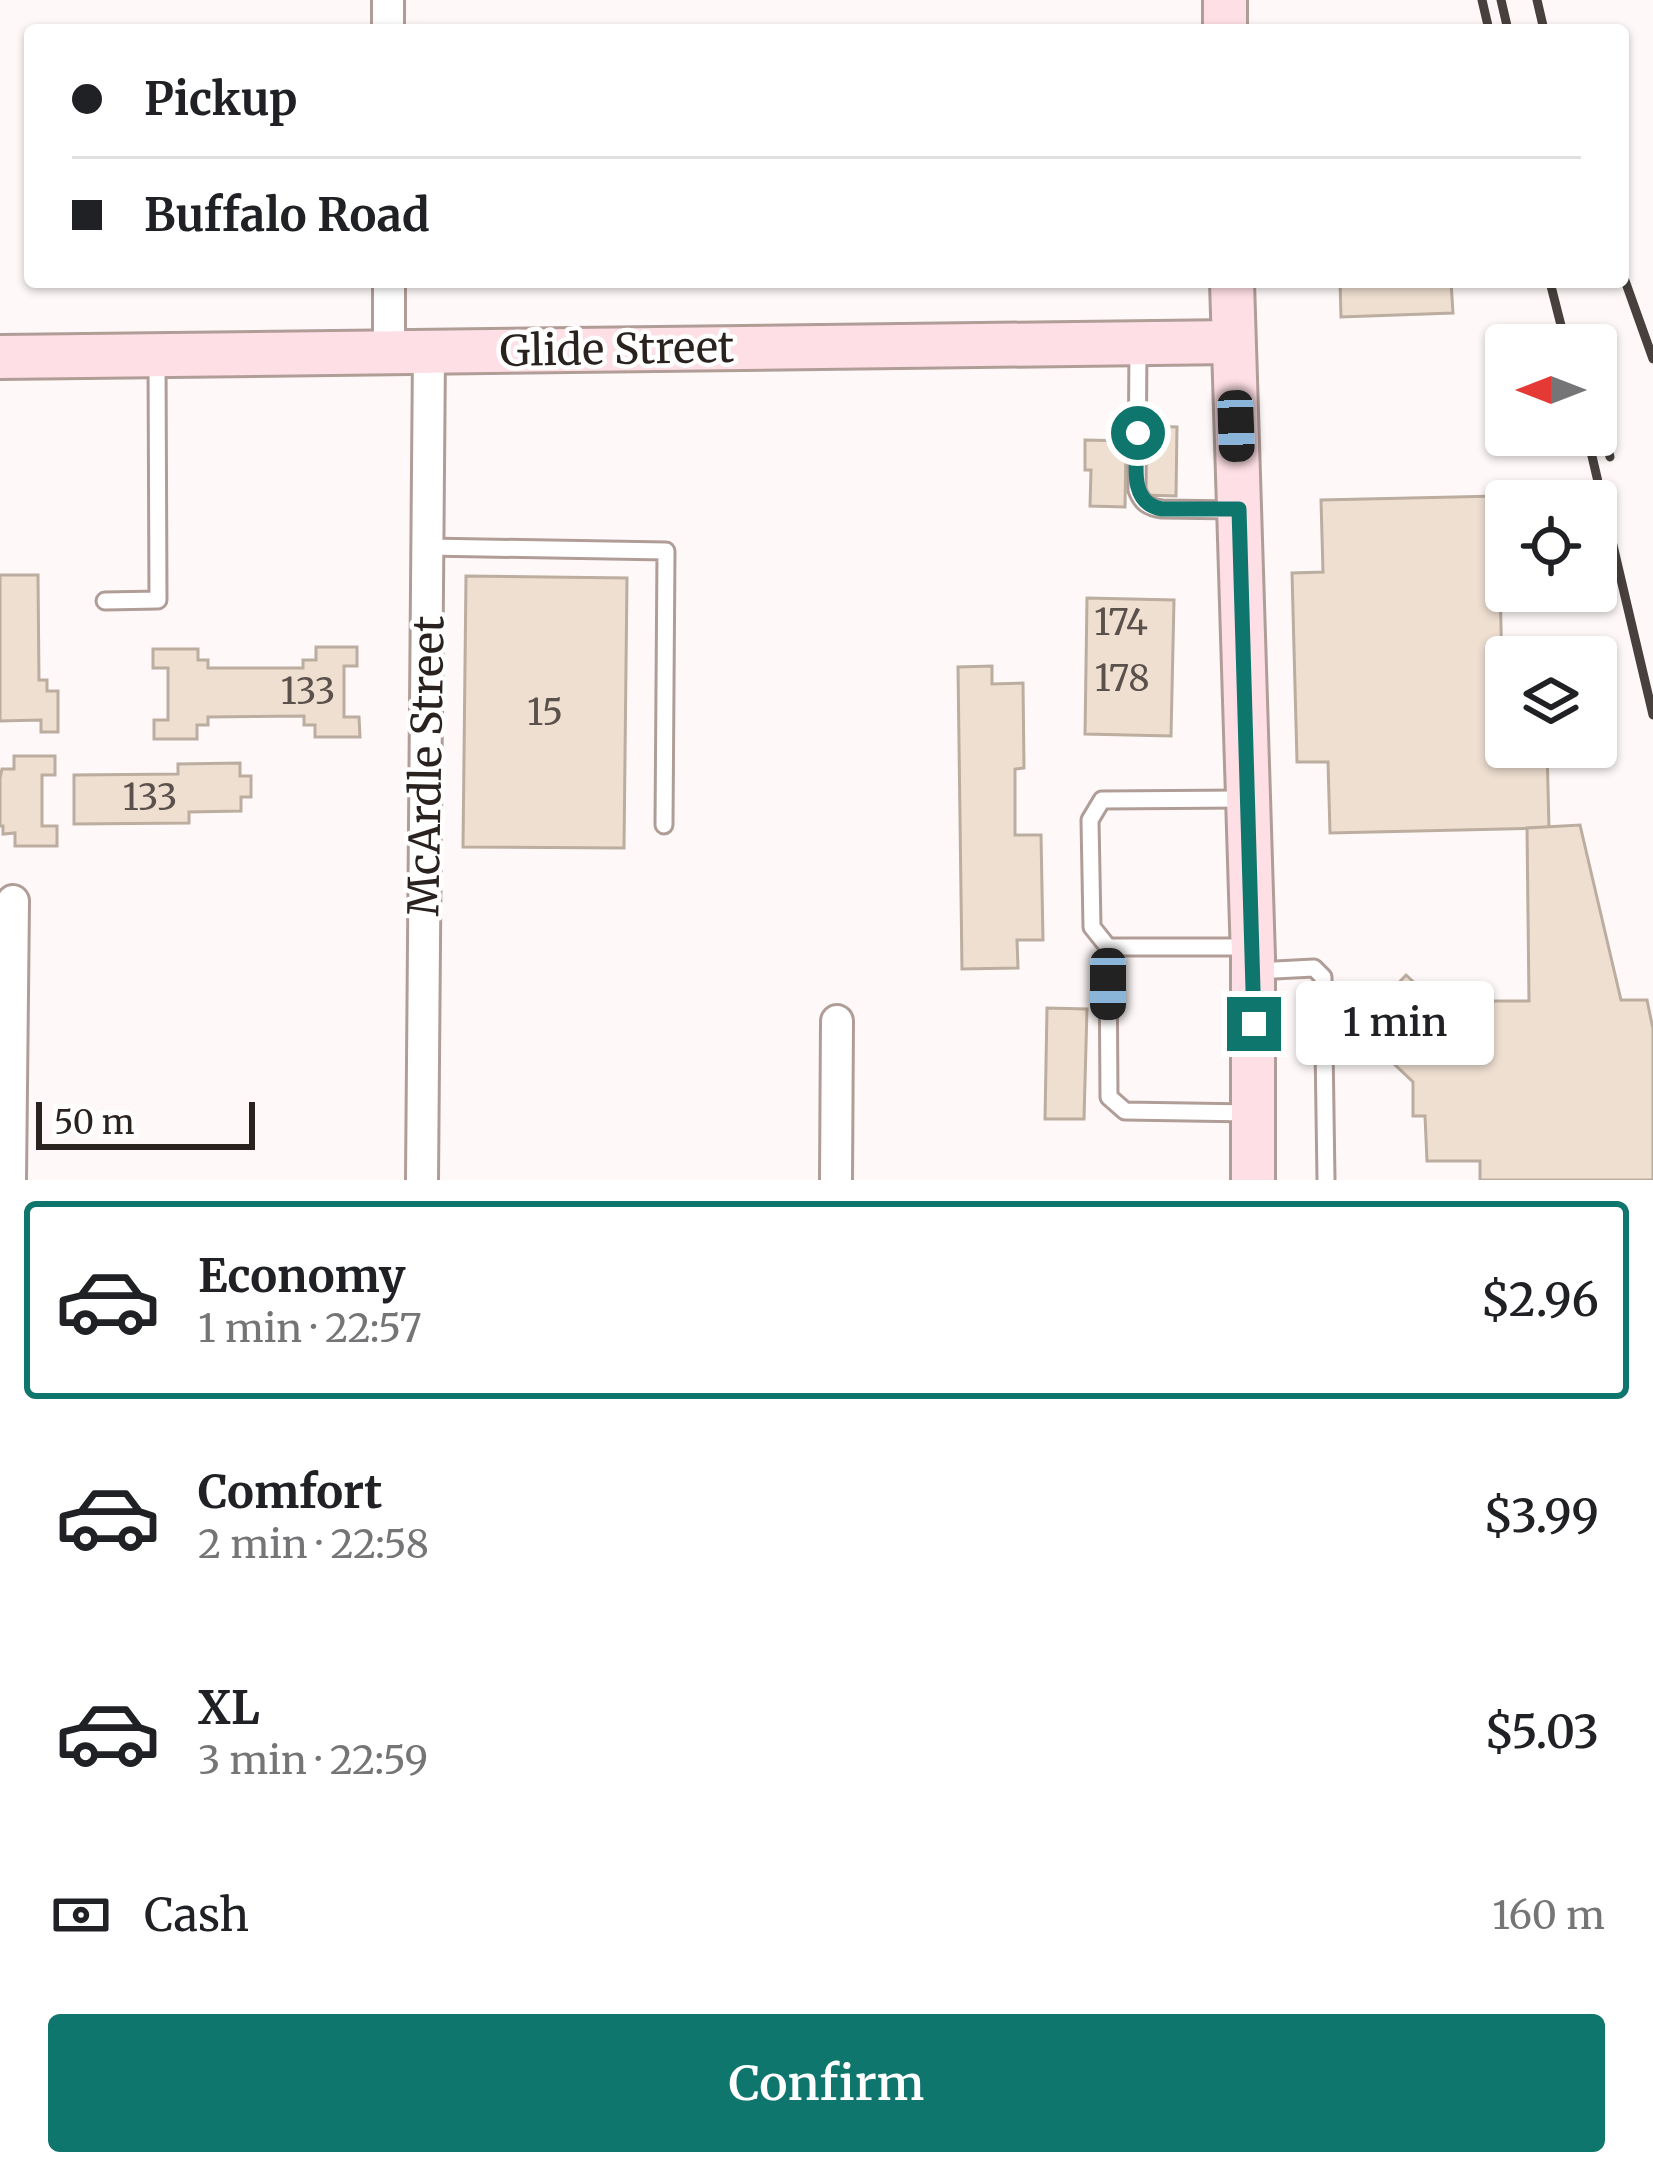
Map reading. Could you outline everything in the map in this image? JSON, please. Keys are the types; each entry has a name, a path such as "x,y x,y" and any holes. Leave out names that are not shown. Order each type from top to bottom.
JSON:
{"street":[{"name":"McArdle Street","path":"391,288 409,352 428,548 422,1180"},
{"path":"1232,288 1253,959 1253,1180"},
{"name":"Glide Street","path":"0,357 1233,342"},
{"path":"10,1180 13,902"},
{"path":"836,1180 837,1021"}],"lane":[{"path":"1138,343 1137,490 1141,500 1162,509 1239,509"},
{"path":"105,601 158,600 157,355"},
{"path":"428,548 666,551 664,825"},
{"path":"1248,799 1102,800 1090,820 1092,927 1108,947 1108,1097 1125,1111 1254,1113"},
{"path":"1108,947 1253,959 1314,968 1323,977 1326,1180"}],"building":[{"path":"1340,288 1451,288 1453,313 1341,317"},
{"path":"1146,426 1177,427 1176,496 1144,495"},
{"path":"1085,440 1126,441 1125,507 1090,506 1091,470 1085,470"},
{"path":"1485,496 1485,612 1501,612 1501,636 1485,636 1485,768 1548,768 1549,828 1330,833 1328,762 1297,762 1292,573 1323,572 1321,500"},
{"path":"0,575 38,575 39,680 47,680 47,691 58,691 58,732 41,732 41,720 0,721"},
{"path":"466,576 627,578 624,848 463,847"},
{"path":"1087,598 1174,600 1171,736 1085,734"},
{"path":"316,647 357,647 357,666 344,666 344,717 359,717 360,737 315,737 315,725 304,725 304,716 208,717 208,725 197,725 197,739 154,739 154,720 168,720 168,668 153,668 153,649 198,649 198,660 208,660 208,668 303,668 303,660 316,660"},
{"path":"992,666 992,684 1023,683 1024,768 1015,769 1015,835 1041,835 1043,940 1017,940 1018,968 962,969 958,667"},
{"path":"14,756 55,756 55,775 42,775 42,826 57,826 57,846 15,846 15,833 3,834 0,778 2,769 14,769"},
{"path":"240,763 240,776 251,776 251,797 241,797 241,811 189,812 189,823 74,824 74,775 178,774 178,764"},
{"path":"1580,825 1621,1000 1647,1000 1653,1029 1653,1180 1480,1180 1480,1161 1427,1161 1425,1116 1413,1116 1413,1082 1356,1028 1406,975 1421,993 1428,993 1428,1001 1529,1001 1527,828"},
{"path":"1047,1008 1087,1009 1084,1119 1045,1119"}],"railway":[{"path":"1482,0 1488,24"},
{"path":"1501,0 1507,24"},
{"path":"1537,0 1543,24"},
{"path":"1552,288 1561,324"},
{"path":"1628,288 1653,359"},
{"path":"1592,456 1653,715"}],"route":[{"path":"1138,433 1141,500 1162,509 1239,509 1254,1024"}]}
